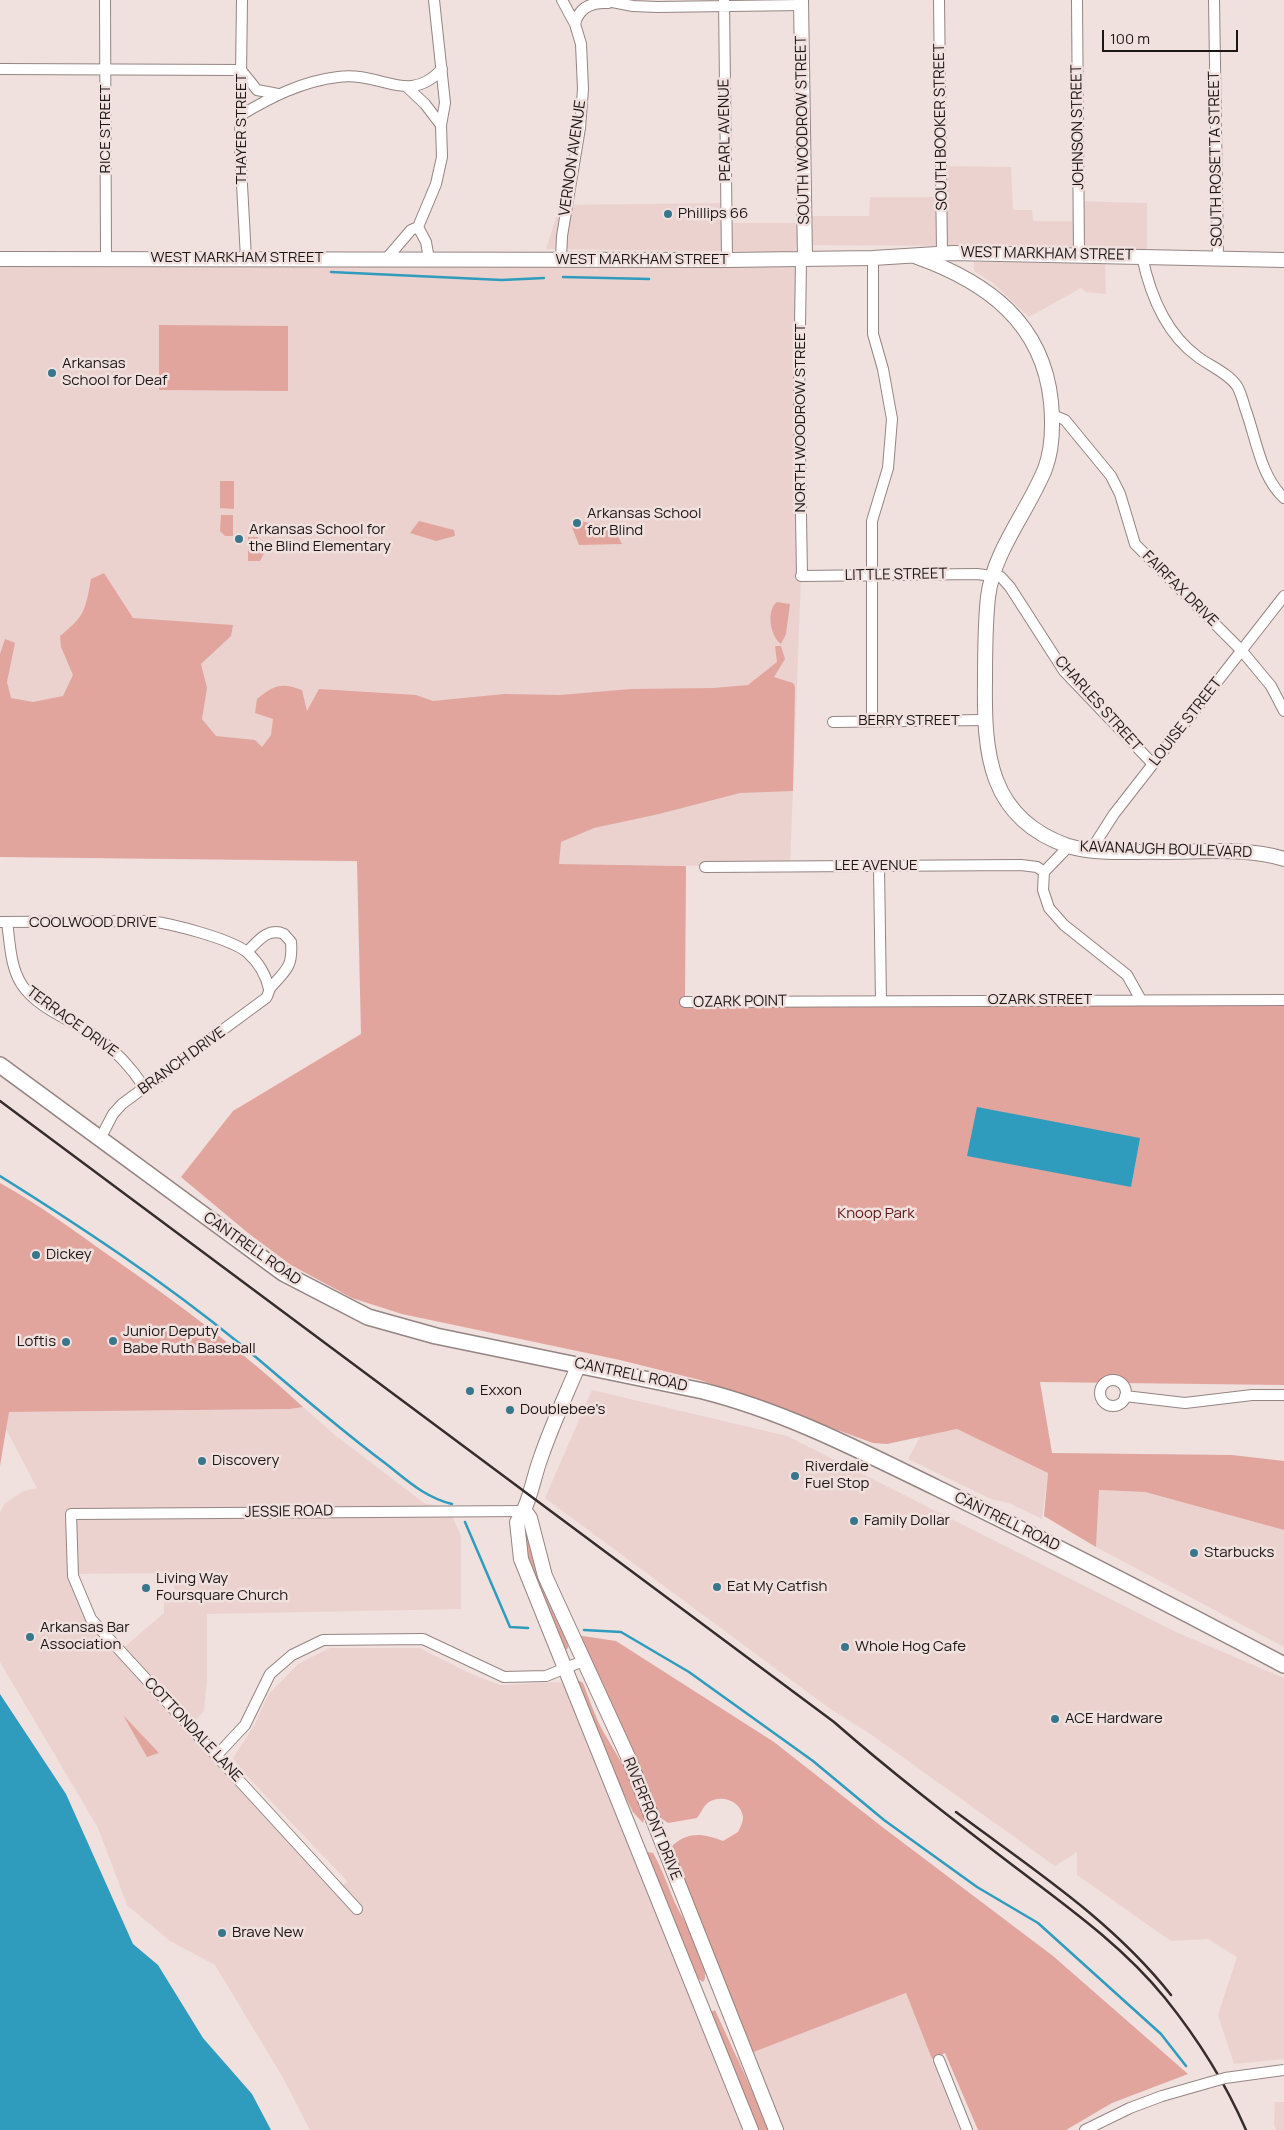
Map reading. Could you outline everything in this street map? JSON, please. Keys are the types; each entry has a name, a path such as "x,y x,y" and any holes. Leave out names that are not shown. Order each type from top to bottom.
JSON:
{"main road":[{"name":"CANTRELL ROAD","path":"0,1065 283,1273 368,1317 436,1336 579,1364 739,1401 792,1420 1016,1526 1284,1665"}],"street":[{"name":"RICE STREET","path":"105,0 106,258"},
{"name":"THAYER STREET","path":"242,0 242,193 246,258"},
{"path":"387,258 411,230 418,227 436,184 441,164 441,125 445,103 434,0"},
{"name":"VERNON AVENUE","path":"561,259 562,236 577,153 582,106 581,44 575,24 562,0"},
{"name":"SOUTH BOOKER STREET","path":"939,0 942,253"},
{"name":"JOHNSON STREET","path":"1077,0 1079,255"},
{"name":"SOUTH ROSETTA STREET","path":"1214,0 1218,258"},
{"path":"575,24 580,13 588,6 596,3 607,2 657,7 724,3 801,2"},
{"name":"SOUTH WOODROW STREET","path":"801,2 803,259"},
{"name":"PEARL AVENUE","path":"724,3 727,260"},
{"path":"408,88 427,83 442,69"},
{"path":"0,70 241,70 257,90 278,94"},
{"path":"241,115 278,94 324,79 347,76 378,79 408,88 425,104 441,125"},
{"path":"418,227 426,242 429,259"},
{"name":"WEST MARKHAM STREET","path":"0,259 387,258 727,260 873,258 942,253 1284,260"},
{"name":"KAVANAUGH BOULEVARD","path":"912,255 972,281 994,296 1014,315 1032,340 1050,387 1053,415 1051,442 1045,469 990,577 986,618 985,720 989,763 1004,796 1033,827 1069,846 1091,850 1259,854 1284,859"},
{"path":"1142,256 1152,291 1171,332 1190,351 1222,372 1237,386 1263,463 1276,489 1284,498"},
{"path":"872,720 872,521 888,468 892,419 874,334 873,258"},
{"name":"NORTH WOODROW STREET","path":"801,576 799,394 803,259"},
{"name":"FAIRFAX DRIVE","path":"1053,415 1065,420 1110,476 1120,494 1135,544 1242,651 1274,691 1284,711"},
{"name":"LITTLE STREET","path":"801,576 977,574 990,577"},
{"name":"CHARLES STREET","path":"990,577 1003,579 1064,671 1153,764"},
{"name":"LOUISE STREET","path":"1091,850 1114,814 1284,596"},
{"name":"BERRY STREET","path":"833,722 985,720"},
{"path":"1069,846 1044,872 1043,890 1052,913 1127,975 1141,1000"},
{"name":"LEE AVENUE","path":"705,867 1021,865 1037,866 1044,872"},
{"path":"879,867 881,1001"},
{"name":"COOLWOOD DRIVE","path":"3,922 158,922 222,941 247,952"},
{"name":"TERRACE DRIVE","path":"3,922 18,978 25,990 44,1005 108,1046 126,1062 144,1087"},
{"name":"BRANCH DRIVE","path":"100,1139 117,1109 144,1087 258,1006 266,998 269,990 283,976 289,966 292,951 290,939 278,931 270,932 260,938 247,952"},
{"path":"247,952 264,971 269,990"},
{"name":"OZARK STREET","path":"796,1002 1284,1000"},
{"name":"OZARK POINT","path":"685,1002 796,1002"},
{"name":"RIVERFRONT DRIVE","path":"579,1364 542,1452 525,1511 518,1522 521,1560 751,2130"},
{"path":"1125,1396 1184,1403 1252,1395 1284,1395"},
{"name":"RIVERFRONT DRIVE","path":"525,1511 530,1518 545,1576 631,1765 776,2130"},
{"name":"JESSIE ROAD","path":"71,1531 70,1514 525,1511"},
{"name":"COTTONDALE LANE","path":"71,1531 73,1576 91,1619 358,1909"},
{"path":"217,1755 245,1725 270,1674 292,1655 323,1640 422,1639 504,1677 546,1676 583,1661"},
{"path":"939,2060 966,2130"},
{"path":"1085,2130 1130,2108 1162,2096 1225,2078 1284,2070"}],"shaded area":[{"path":"936,166 1011,167 1013,210 1032,210 1033,221 1072,221 1073,201 1147,203 1147,250 998,246 797,245 795,252 546,249 560,205 730,203 730,223 797,223 798,216 869,216 870,197 938,197"},
{"path":"0,259 805,259 801,576 790,867 0,857"},
{"path":"974,262 1105,264 1106,294 1086,292 1081,288 1029,317 993,283 974,271"},
{"path":"592,1390 787,1436 1176,1632 1284,1678 1284,2059 1234,2064 1218,2015 1237,1957 1208,1939 1171,1941 1077,1875 1077,1852 1055,1866 869,1733 829,1708 545,1498"},
{"path":"303,1407 335,1435 424,1503 444,1507 453,1518 461,1536 461,1609 207,1614 207,1680 204,1711 192,1724 122,1649 164,1613 164,1602 174,1602 174,1573 75,1574 73,1520 69,1520 70,1565 74,1589 97,1632 241,1786 333,1889 348,1882 244,1773 233,1758 255,1724 268,1695 298,1664 330,1648 419,1648 469,1673 500,1685 561,1682 567,1690 717,2065 906,1993 960,2130 310,2130 282,2076 215,1965 170,1941 127,1905 98,1828 0,1662 0,1512 5,1503 24,1491 37,1488 6,1429 8,1412 290,1409"},
{"path":"957,1429 1048,1473 1042,1519 1011,1504 991,1499 908,1459 920,1437"},
{"path":"1098,1490 1145,1492 1284,1530 1284,1647 1096,1547"},
{"path":"1275,2102 1284,2102 1284,2130 1276,2130 1274,2125"}],"green space":[{"path":"159,325 288,326 288,391 159,390"},
{"path":"220,481 234,481 234,509 220,508"},
{"path":"221,515 233,515 233,536 225,536 220,531"},
{"path":"573,520 613,527 622,544 579,545 572,527"},
{"path":"419,521 454,530 455,536 436,541 410,533"},
{"path":"248,537 258,537 258,544 269,544 260,561 248,561"},
{"name":"Knoop Park","path":"104,573 133,618 233,625 231,636 201,664 207,688 202,719 216,736 255,740 262,747 271,735 273,719 255,713 257,699 278,686 288,686 302,690 307,711 319,689 416,695 433,701 504,694 560,695 631,689 713,688 748,685 777,662 775,646 781,646 785,659 774,677 793,683 795,687 793,791 740,793 659,814 594,828 561,842 559,864 686,866 685,1002 1284,995 1284,1385 1040,1382 1052,1453 1232,1455 1284,1461 1284,1530 1145,1492 1099,1490 1096,1547 1044,1516 1048,1473 957,1429 887,1444 873,1443 700,1380 620,1360 402,1314 352,1298 291,1265 248,1233 181,1177 233,1111 361,1034 357,861 0,857 0,654 5,639 15,643 7,682 11,698 33,702 63,696 73,675 61,647 60,636 75,623 83,612 91,579"},
{"path":"777,602 790,604 786,634 781,644 774,635 771,623 771,611"},
{"name":"Junior Deputy Babe Ruth Baseball","path":"0,1183 29,1200 139,1276 235,1348 303,1407 290,1409 9,1412 0,1466"},
{"path":"525,1525 536,1564 568,1645 565,1651 527,1558"},
{"path":"576,1635 616,1641 774,1742 881,1826 1053,1956 1188,2074 1112,2103 1066,2130 978,2130 945,2053 932,2059 906,1993 751,2053 673,1854 673,1845 685,1837 703,1835 723,1841 738,1832 743,1819 741,1811 730,1800 720,1799 707,1803 697,1818 668,1823 655,1814"},
{"path":"577,1682 583,1683 602,1729 635,1787 644,1814 643,1823 633,1812 598,1742"},
{"path":"123,1715 159,1753 147,1757"},
{"path":"648,1852 653,1853 675,1903 695,1940 705,1969 705,1979 703,1982 697,1978 649,1864"},
{"path":"715,2010 770,2130 758,2130 713,2024 711,2012"}],"water":[{"path":"977,1107 1140,1138 1131,1187 967,1156"},
{"path":"0,1694 66,1794 133,1944 158,1965 203,2038 252,2094 271,2130 0,2130"}],"waterway":[{"path":"331,272 502,280 544,278"},
{"path":"563,277 649,279"},
{"path":"0,1176 92,1235 210,1320 408,1482 433,1497 452,1504"},
{"path":"465,1522 510,1627 528,1628"},
{"path":"584,1630 621,1632 689,1672 813,1761 884,1820 977,1887 1038,1923 1161,2034 1186,2066"}],"railway":[{"path":"0,1101 834,1722 921,1795 1092,1926 1130,1960 1177,2013 1200,2045 1220,2078 1246,2130"},
{"path":"956,1812 1070,1896 1123,1943 1171,1995"}],"place":[{"name":"Phillips 66","path":"668,214"},
{"name":"Arkansas School for Deaf","path":"52,373"},
{"name":"Arkansas School for Blind","path":"577,523"},
{"name":"Arkansas School for the Blind Elementary","path":"239,539"},
{"name":"Dickey","path":"36,1255"},
{"name":"Junior Deputy Babe Ruth Baseball","path":"113,1341"},
{"name":"Loftis","path":"66,1342"},
{"name":"Exxon","path":"470,1391"},
{"name":"Doublebee's","path":"510,1410"},
{"name":"Discovery","path":"202,1461"},
{"name":"Riverdale Fuel Stop","path":"795,1476"},
{"name":"Family Dollar","path":"854,1521"},
{"name":"Starbucks","path":"1194,1553"},
{"name":"Eat My Catfish","path":"717,1587"},
{"name":"Living Way Foursquare Church","path":"146,1588"},
{"name":"Arkansas Bar Association","path":"30,1637"},
{"name":"Whole Hog Cafe","path":"845,1647"},
{"name":"ACE Hardware","path":"1055,1719"},
{"name":"Brave New","path":"222,1933"}]}
